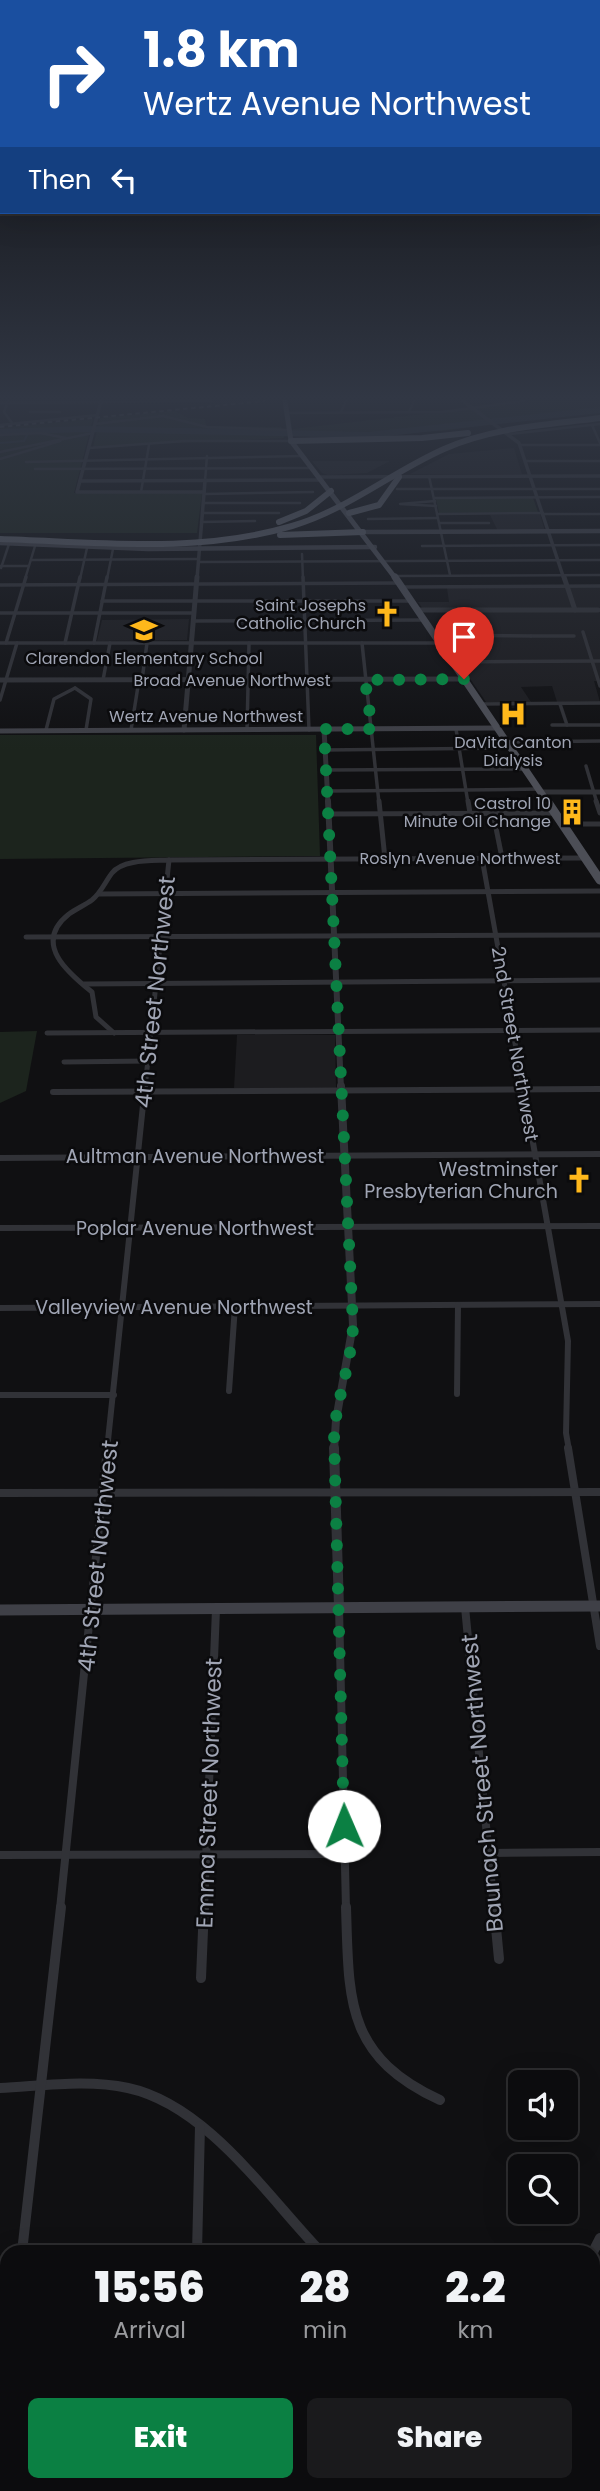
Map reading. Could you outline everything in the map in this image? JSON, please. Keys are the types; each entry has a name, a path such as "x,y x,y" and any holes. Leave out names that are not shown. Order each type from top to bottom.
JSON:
{"highway":[{"path":"162,539 223,534 274,524 291,517"},
{"path":"0,540 219,536 280,525 303,517"},
{"path":"126,542 220,540 283,529 315,517"},
{"path":"0,540 184,544 363,532"}],"main road":[{"path":"352,517 600,880"},
{"path":"363,532 598,531"},
{"path":"0,540 9,544 113,549 200,546 375,548"},
{"name":"Wertz Avenue Northwest","path":"0,731 497,728"},
{"path":"0,1610 597,1606"}],"street":[{"path":"184,730 202,517"},
{"path":"368,519 458,517"},
{"path":"544,517 575,610"},
{"path":"438,518 489,523"},
{"path":"438,518 450,575"},
{"path":"201,522 255,521"},
{"path":"422,546 600,544 598,531"},
{"path":"9,544 0,568 29,566"},
{"path":"35,546 3,643 439,643"},
{"path":"65,643 87,548"},
{"path":"94,643 113,549"},
{"path":"0,551 7,551"},
{"path":"302,554 309,730"},
{"path":"31,560 600,560"},
{"path":"394,576 600,575"},
{"path":"0,585 600,586"},
{"path":"102,601 411,601"},
{"path":"418,610 598,610"},
{"path":"0,613 194,612"},
{"path":"194,621 424,620"},
{"path":"435,635 576,636 583,632 600,683"},
{"path":"0,700 3,680 17,643"},
{"path":"103,680 110,643"},
{"path":"131,730 147,643"},
{"path":"247,730 249,643"},
{"path":"362,643 385,859"},
{"path":"452,662 600,661"},
{"name":"Broad Avenue Northwest","path":"3,680 464,679"},
{"path":"75,688 76,680"},
{"path":"46,730 54,699 75,688"},
{"path":"75,688 91,699 86,730"},
{"path":"481,704 600,704"},
{"path":"560,704 567,725"},
{"path":"552,725 600,725"},
{"path":"324,729 341,1032 351,1306 351,1352 335,1421 348,1978 359,2027 385,2069 405,2083 440,2100"},
{"path":"456,729 470,813"},
{"path":"326,750 459,749 600,741"},
{"path":"586,766 597,792 600,813"},
{"path":"326,770 524,769"},
{"path":"327,791 597,792"},
{"path":"493,813 502,858"},
{"path":"328,814 554,813"},
{"path":"562,824 600,824"},
{"name":"2nd Street Northwest","path":"482,858 562,1305 569,1353 566,1433 574,1492 597,1606 600,1646"},
{"name":"Roslyn Avenue Northwest","path":"99,894 107,877 126,865 169,860 585,858"},
{"name":"4th Street Northwest","path":"23,2245 86,1681 90,1609 169,860"},
{"path":"114,1033 96,1017 94,998 84,984 58,961 55,937 64,919 99,894 600,891"},
{"path":"26,937 600,935"},
{"path":"84,984 600,981"},
{"path":"47,1033 600,1030"},
{"path":"64,1062 148,1061"},
{"path":"54,1092 600,1090"},
{"name":"Aultman Avenue Northwest","path":"0,1157 600,1154"},
{"name":"Poplar Avenue Northwest","path":"0,1228 600,1226"},
{"name":"Valleyview Avenue Northwest","path":"0,1308 600,1304"},
{"path":"457,1394 458,1305"},
{"path":"229,1391 234,1307"},
{"path":"0,1395 114,1395"},
{"path":"0,1493 600,1492"},
{"name":"Baunach Street Northwest","path":"465,1607 499,1959"},
{"name":"Emma Street Northwest","path":"201,1978 216,1609"},
{"path":"489,1853 600,1852"},
{"path":"0,1855 345,1854"},
{"path":"0,2088 116,2086 142,2091 179,2107 314,2245"},
{"path":"197,2245 200,2126"}],"shaded area":[{"path":"0,517 199,517 197,533 0,533"},
{"path":"491,517 541,517 545,531 498,531"},
{"path":"600,587 600,681 594,681 600,702 557,702 552,686 521,687 531,702 486,702 442,638 470,636 468,625 475,625 472,609 423,609 418,602 449,602 447,588"},
{"name":"Clarendon Elementary School","path":"189,619 187,640 97,641 102,620"},
{"path":"0,735 316,735 320,856 0,859"},
{"path":"37,1031 26,1091 0,1103 0,1032"},
{"path":"237,1035 335,1035 336,1088 234,1088"}],"place":[{"name":"Saint Josephs Catholic Church","path":"387,614"},
{"name":"Clarendon Elementary School","path":"144,630"},
{"name":"DaVita Canton Dialysis","path":"513,714"},
{"name":"Castrol 10 Minute Oil Change","path":"572,812"},
{"name":"Westminster Presbyterian Church","path":"579,1180"}],"route":[{"path":"344,1826 334,1434 337,1408 349,1364 353,1325 341,1032 324,729 372,729 365,680 464,679"}]}
